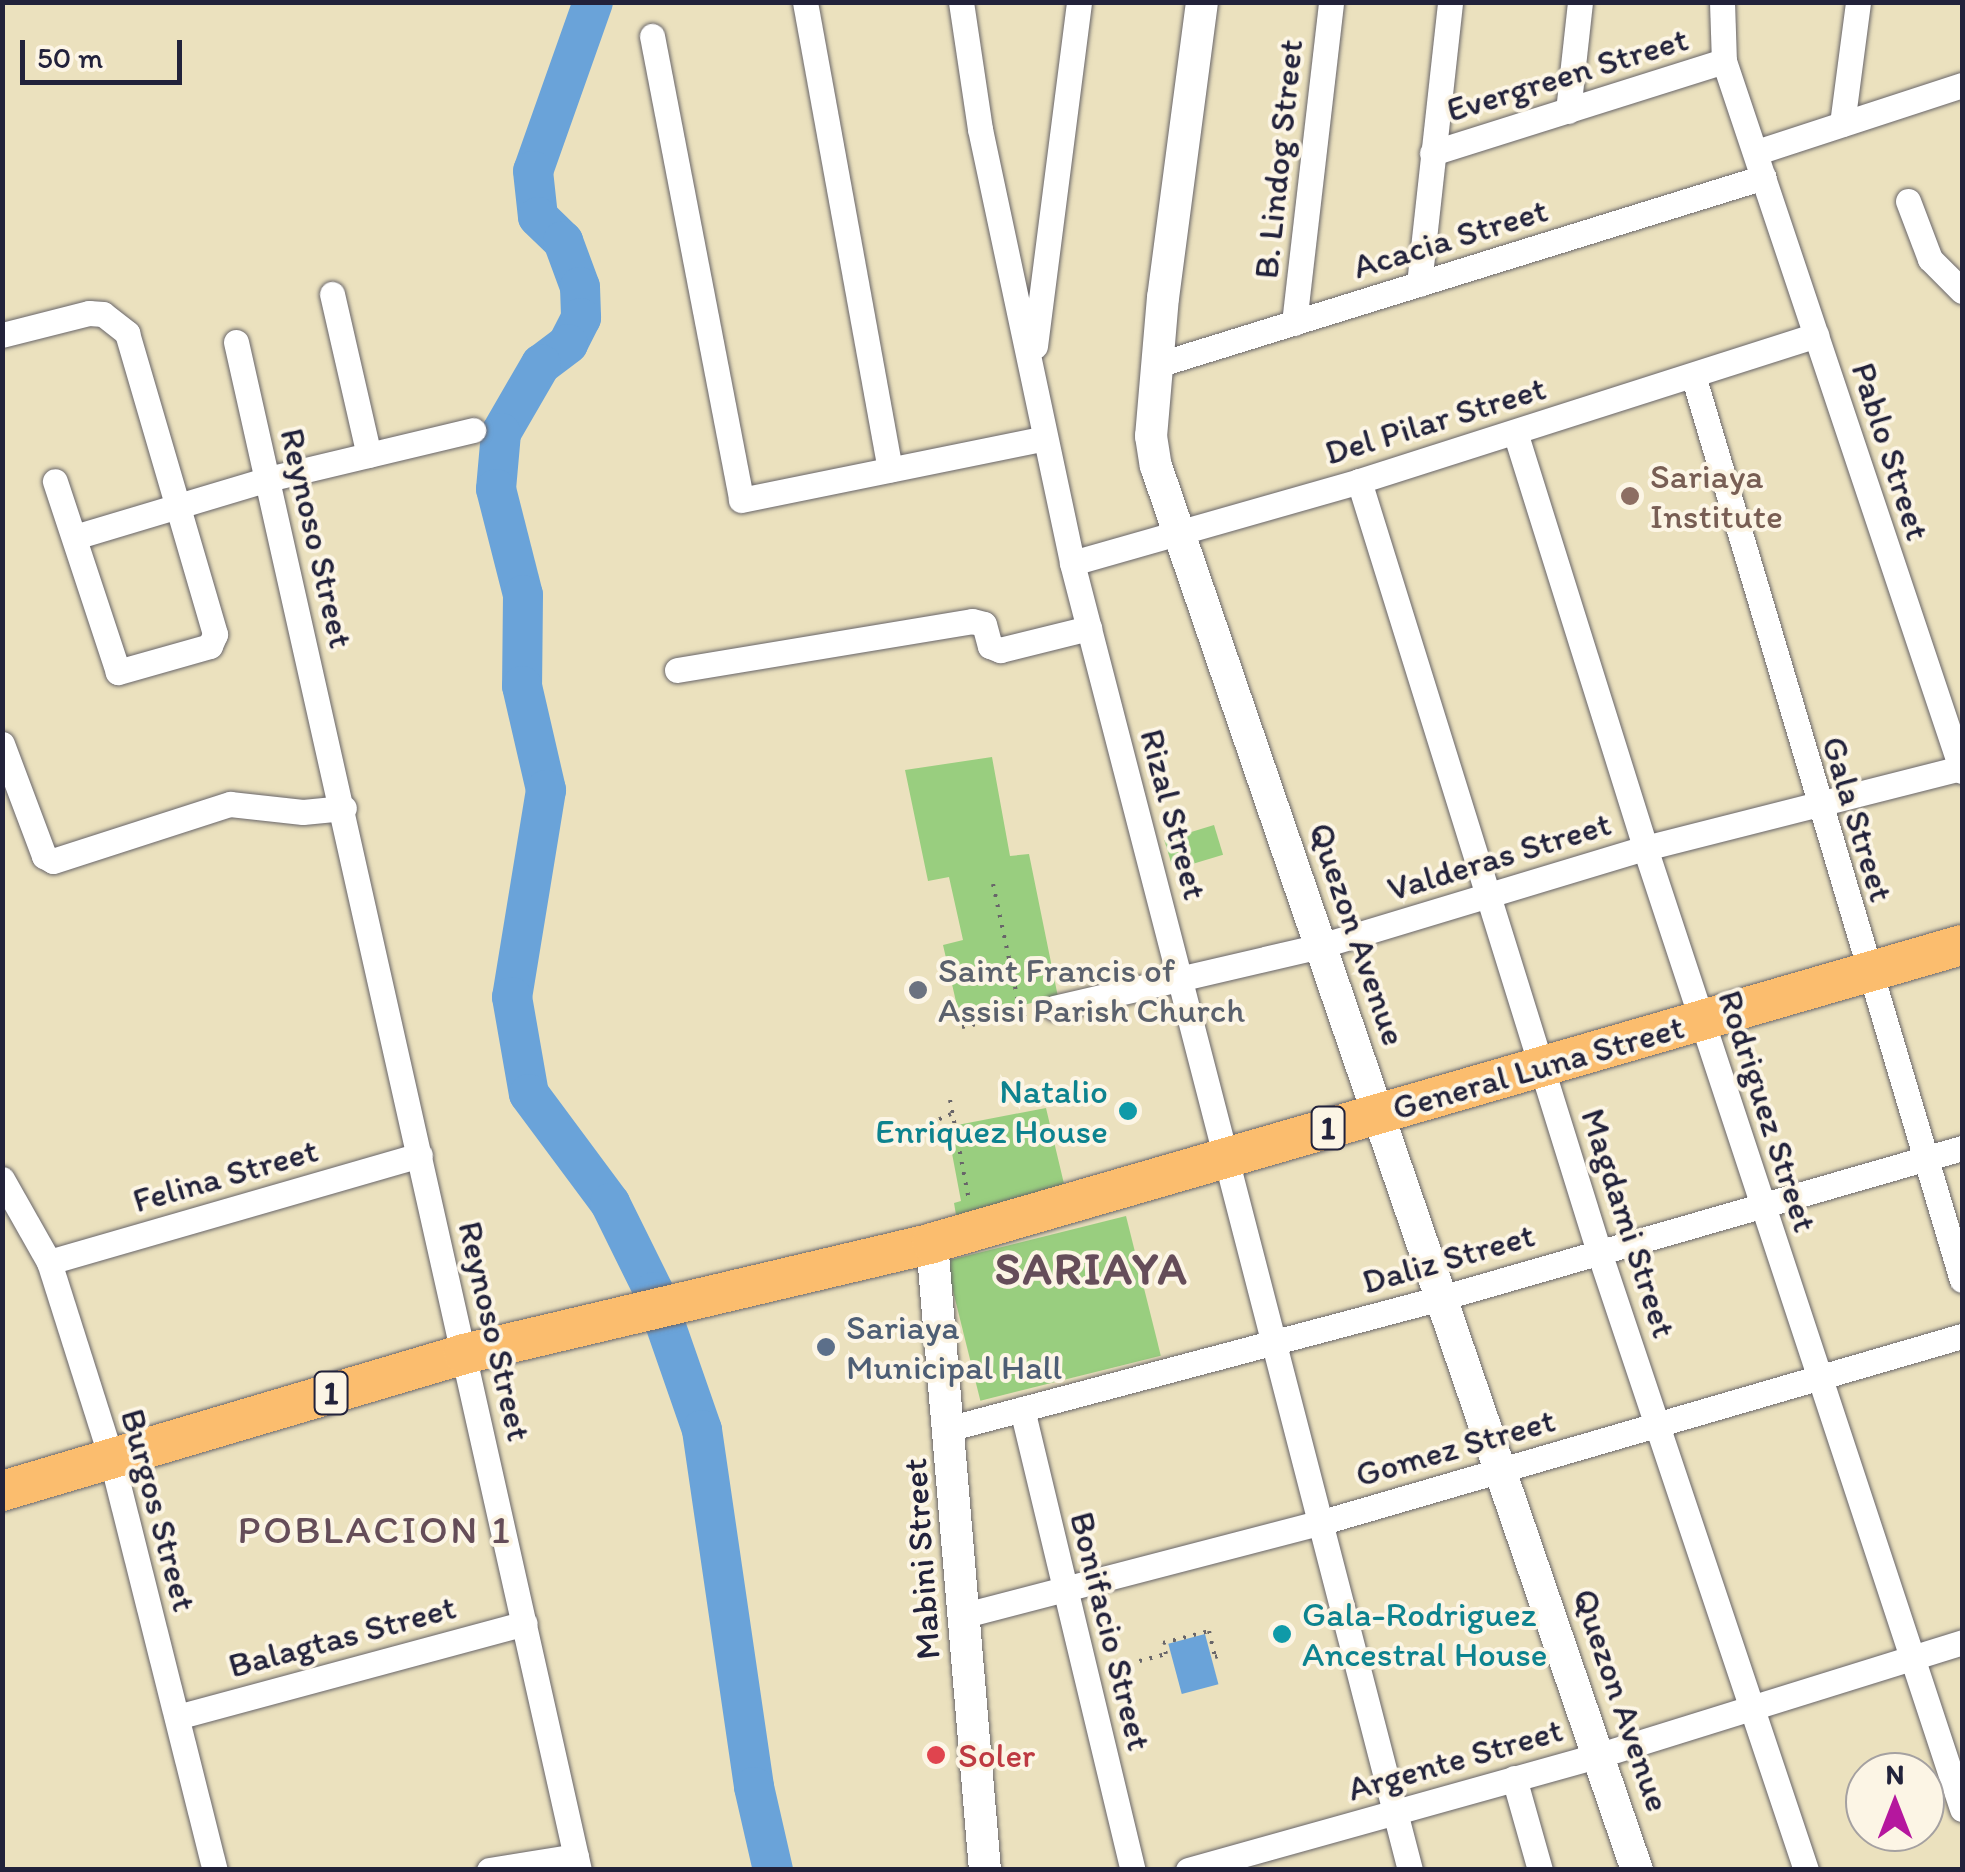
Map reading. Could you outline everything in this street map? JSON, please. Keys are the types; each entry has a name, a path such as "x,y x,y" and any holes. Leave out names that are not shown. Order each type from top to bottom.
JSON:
{"main road":[{"name":"General Luna Street","path":"464,1354 692,1302 973,1231 1962,945"},
{"name":"1","path":"9,1489 464,1354"}],"street":[{"path":"804,2 890,470"},
{"name":"Rizal Street","path":"961,2 980,128 1072,563 1410,1870"},
{"path":"1032,366 1079,2"},
{"name":"Quezon Avenue","path":"1202,2 1151,436 1376,1114 1637,1870"},
{"name":"B. Lindog Street","path":"1294,323 1330,2"},
{"path":"1419,284 1450,2"},
{"path":"1568,111 1580,2"},
{"name":"Pablo Street","path":"1722,2 1724,62 1962,769"},
{"path":"1842,124 1858,2"},
{"path":"652,36 742,500 1045,438"},
{"name":"Evergreen Street","path":"1432,152 1724,62"},
{"name":"Acacia Street","path":"1158,366 1419,284 1760,165 1842,124 1962,85"},
{"path":"1908,201 1930,259 1962,291"},
{"path":"332,294 369,455"},
{"path":"2,335 72,314 103,314 117,323 132,344 214,640 124,674 114,666 54,481"},
{"name":"Del Pilar Street","path":"1072,563 1359,481 1816,335"},
{"name":"Reynoso Street","path":"236,342 344,808 577,1863"},
{"name":"Gala Street","path":"1693,375 1816,802 1962,1280"},
{"path":"75,537 268,479 473,430"},
{"name":"Rodriguez Street","path":"1515,432 1645,848 1962,1809"},
{"name":"Magdami Street","path":"1359,481 1600,1252 1806,1870"},
{"path":"677,670 972,621 984,624 990,646 1000,650 1089,628"},
{"path":"2,744 44,856 64,862 230,804 303,812 344,808"},
{"name":"Valderas Street","path":"1054,1008 1320,946 1645,848 1816,802 1962,769"},
{"name":"Daliz Street","path":"951,1428 1441,1298 1962,1148"},
{"name":"Felina Street","path":"49,1262 420,1155"},
{"name":"Burgos Street","path":"2,1180 49,1262 111,1457 215,1870"},
{"name":"Mabini Street","path":"932,1242 951,1428 985,1870"},
{"name":"Gomez Street","path":"965,1615 1066,1592 1319,1523 1962,1336"},
{"name":"Bonifacio Street","path":"1022,1409 1133,1870"},
{"name":"Balagtas Street","path":"177,1716 524,1623"},
{"name":"Argente Street","path":"1188,1870 1600,1755 1962,1642"},
{"path":"1514,1778 1540,1870"},
{"path":"488,1870 577,1863"}],"path":[{"path":"993,884 1021,1015"},
{"path":"962,1027 1054,1008"},
{"path":"950,1100 973,1231"},
{"path":"952,1112 946,1121 924,1126 926,1136 956,1133"},
{"path":"1104,1670 1166,1654 1163,1643 1209,1631 1215,1657 1221,1655"}],"green space":[{"path":"992,757 1010,856 1029,854 1058,997 960,1019 943,945 963,940 949,877 928,881 905,770"},
{"path":"1214,825 1223,855 1173,870 1164,840"},
{"path":"1046,1108 1065,1188 956,1215 954,1203 961,1201 947,1127"},
{"path":"1126,1216 1161,1356 980,1401 946,1261"}],"water":[{"path":"1205,1634 1218,1684 1182,1694 1168,1644"}],"waterway":[{"path":"593,2 533,171 538,217 563,241 580,287 581,318 568,344 541,364 501,433 496,489 523,595 522,686 546,790 512,997 529,1094 610,1203 654,1292 702,1430 754,1787 773,1870"}],"place":[{"name":"Sariaya Institute","path":"1630,496"},
{"name":"Saint Francis of Assisi Parish Church","path":"918,990"},
{"name":"Natalio Enriquez House","path":"1128,1111"},
{"name":"Sariaya Municipal Hall","path":"826,1347"},
{"name":"Gala-Rodriguez Ancestral House","path":"1282,1634"},
{"name":"Soler","path":"936,1755"}],"district":[{"name":"SARIAYA","path":"1092,1269"},
{"name":"POBLACION 1","path":"375,1529"}]}
